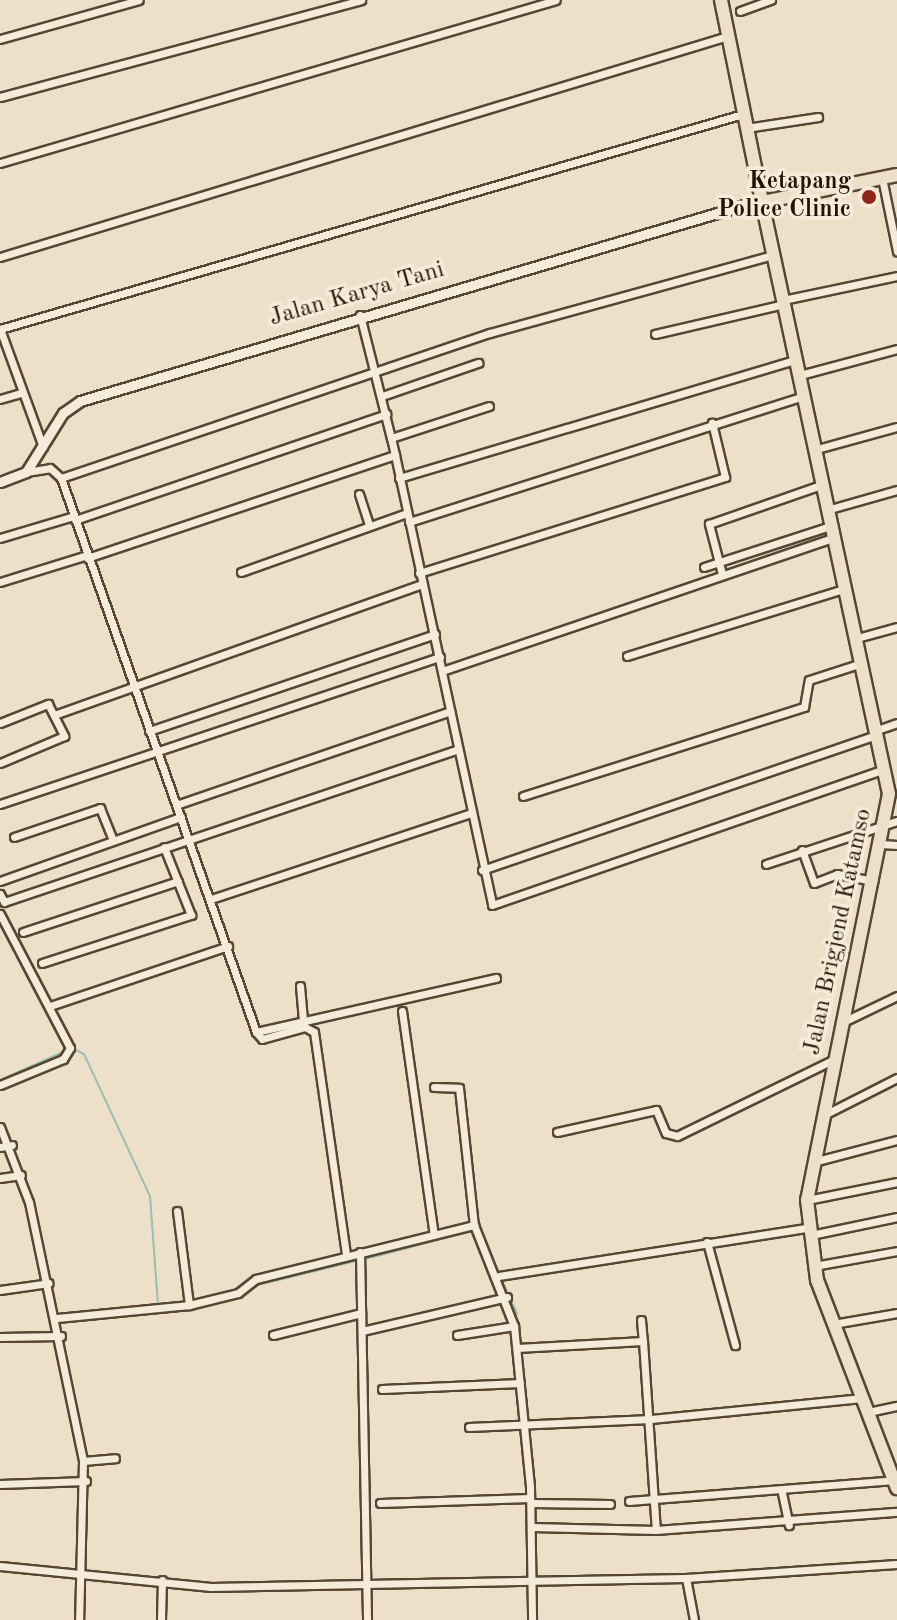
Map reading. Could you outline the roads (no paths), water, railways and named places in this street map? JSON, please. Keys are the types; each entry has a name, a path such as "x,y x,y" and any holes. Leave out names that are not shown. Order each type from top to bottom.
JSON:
{"main road":[{"name":"Jalan Brigjend Katamso","path":"721,0 733,13 728,36 743,114 877,732 890,775 892,823 881,844 845,1021 820,1117 807,1200 814,1266 833,1324 896,1484"},
{"path":"762,201 897,175"}],"street":[{"path":"0,39 122,2 139,0"},
{"path":"0,97 361,0"},
{"path":"0,163 556,0"},
{"path":"733,13 771,0"},
{"path":"0,257 728,36"},
{"path":"43,447 3,347 0,329 743,114"},
{"path":"746,128 818,117"},
{"path":"882,178 897,251"},
{"name":"Jalan Karya Tani","path":"26,472 63,413 80,401 360,315 762,201"},
{"path":"61,478 376,371 774,255"},
{"path":"655,334 897,276"},
{"path":"360,315 382,396 435,634 482,870 495,905 890,775"},
{"path":"800,375 897,349"},
{"path":"399,478 797,359"},
{"path":"382,396 478,363"},
{"path":"0,399 21,393"},
{"path":"409,522 712,423 805,396"},
{"path":"391,438 489,406"},
{"path":"0,538 74,518 386,414"},
{"path":"419,573 725,477 712,423"},
{"path":"817,449 897,427"},
{"path":"0,582 87,557 395,455"},
{"path":"0,482 26,472 50,468 61,478 256,1032 262,1039 305,1027 314,1032 346,1255"},
{"path":"722,574 709,524 824,484"},
{"path":"830,509 897,490"},
{"path":"359,494 369,525"},
{"path":"241,572 407,513"},
{"path":"704,567 834,531"},
{"path":"442,671 722,574 834,531"},
{"path":"54,715 422,584"},
{"path":"627,656 847,588"},
{"path":"857,638 897,627"},
{"path":"149,731 435,634"},
{"path":"0,804 440,657"},
{"path":"523,796 804,707 809,680 862,663"},
{"path":"0,723 45,704 54,715 63,737 0,763"},
{"path":"176,805 450,711"},
{"path":"482,870 897,723"},
{"path":"0,894 4,902 458,749"},
{"path":"14,837 100,808 113,841"},
{"path":"211,899 471,813"},
{"path":"0,881 181,817"},
{"path":"766,864 892,823"},
{"path":"881,844 897,845"},
{"path":"42,963 191,915 164,847"},
{"path":"802,850 814,883 837,874 873,881"},
{"path":"23,932 178,881"},
{"path":"0,914 50,1006 68,1054 0,1085"},
{"path":"50,1006 228,946"},
{"path":"256,1032 496,978"},
{"path":"300,986 303,1021"},
{"path":"845,1021 897,996"},
{"path":"402,1011 434,1235"},
{"path":"557,1132 656,1110 666,1133 677,1136 833,1060"},
{"path":"820,1117 897,1078"},
{"path":"434,1087 459,1088 474,1225 503,1274 514,1326 532,1527 532,1620"},
{"path":"0,1127 12,1145 49,1283 83,1461 86,1481 84,1571 79,1620"},
{"path":"811,1163 897,1140"},
{"path":"0,1147 12,1145"},
{"path":"0,1178 21,1175"},
{"path":"807,1200 897,1182"},
{"path":"177,1211 189,1305"},
{"path":"503,1274 707,1242 808,1232 897,1217"},
{"path":"57,1318 189,1305 346,1255 474,1225"},
{"path":"707,1242 735,1345"},
{"path":"814,1266 897,1251"},
{"path":"360,1252 367,1620"},
{"path":"0,1290 49,1283"},
{"path":"362,1331 507,1297"},
{"path":"273,1335 361,1313"},
{"path":"833,1324 897,1313"},
{"path":"641,1320 651,1419 656,1530"},
{"path":"457,1335 514,1326"},
{"path":"0,1337 61,1336"},
{"path":"517,1348 643,1341"},
{"path":"382,1389 520,1383"},
{"path":"469,1427 651,1419 862,1398"},
{"path":"868,1412 897,1406"},
{"path":"83,1461 115,1458"},
{"path":"0,1484 86,1481"},
{"path":"629,1501 655,1496 782,1493 896,1484"},
{"path":"782,1493 789,1525"},
{"path":"380,1503 530,1500 610,1504"},
{"path":"532,1527 656,1530 789,1525 897,1512"},
{"path":"0,1566 84,1571 211,1587 686,1578 897,1564"},
{"path":"686,1578 694,1620"},
{"path":"157,1580 161,1620"}],"waterway":[{"path":"72,1048 84,1054 150,1196 158,1306"},
{"path":"0,1080 63,1052"},
{"path":"478,1229 517,1313"},
{"path":"362,1260 472,1231"},
{"path":"250,1287 356,1261"},
{"path":"364,1261 366,1327"},
{"path":"366,1333 371,1620"}],"place":[{"name":"Ketapang Police Clinic","path":"869,197"}]}
